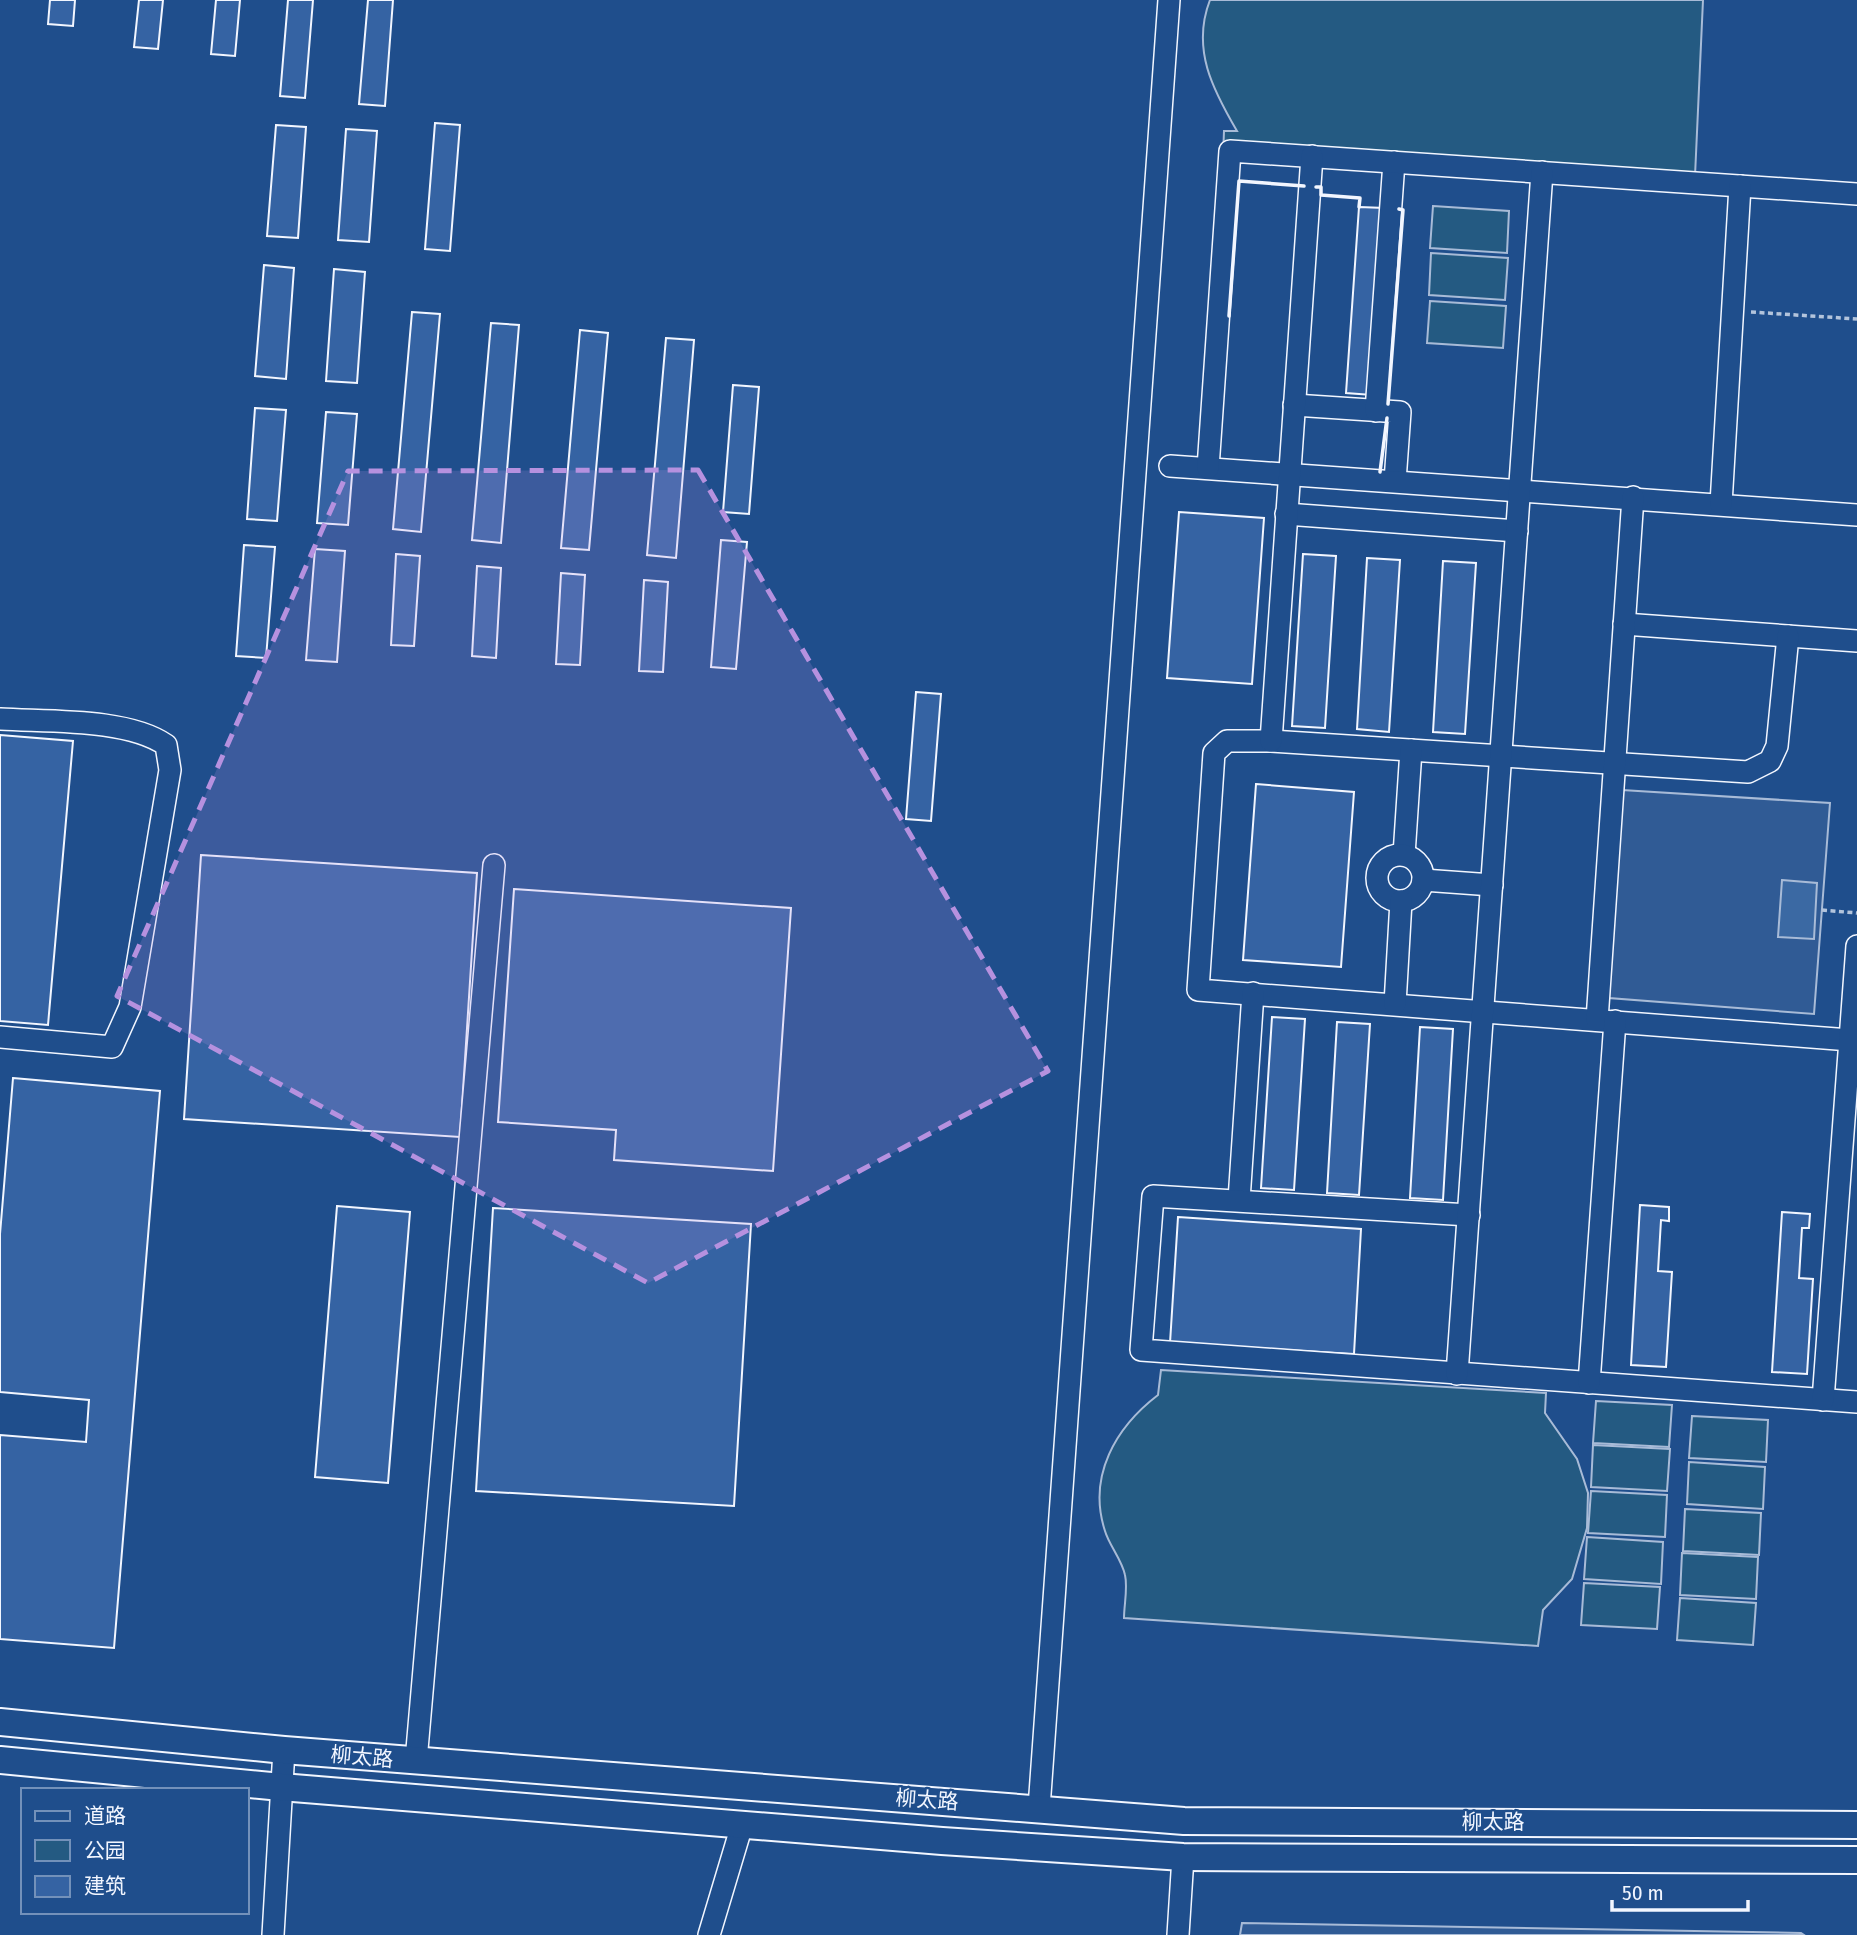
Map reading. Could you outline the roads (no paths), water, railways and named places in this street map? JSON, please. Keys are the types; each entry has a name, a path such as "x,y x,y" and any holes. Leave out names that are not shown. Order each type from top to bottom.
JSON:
{"main road":[{"name":"柳太路","path":"0,1722 284,1750 1184,1821 1857,1825"},
{"name":"柳太路","path":"0,1760 281,1787 741,1825 1183,1857 1857,1860"}],"street":[{"path":"1039,1808 1169,0"},
{"path":"1208,468 1230,151 1857,194"},
{"path":"1270,741 1312,156"},
{"path":"1376,411 1394,162"},
{"path":"1457,1374 1542,172"},
{"path":"1721,504 1740,186"},
{"path":"1294,405 1400,412 1395,481"},
{"path":"1170,466 1633,496 1857,515"},
{"path":"1589,1383 1606,1021 1614,765 1633,496"},
{"path":"1286,514 1517,531"},
{"path":"1624,624 1857,641"},
{"path":"1788,636 1777,746 1770,761 1748,772 1730,774 1411,750 1270,741 1227,741 1213,753 1198,990 1850,1040"},
{"path":"0,719 98,725 151,734 166,746 170,770 130,1007 112,1047 0,1037"},
{"path":"1404,855 1411,750"},
{"path":"1404,855 1417,862 1423,880 1414,896 1401,901 1385,896 1377,883 1377,875 1379,867 1390,857 1404,855"},
{"path":"416,1761 494,865"},
{"path":"1423,880 1492,885"},
{"path":"1395,1004 1401,901"},
{"path":"1823,1400 1857,946"},
{"path":"1240,1200 1253,993"},
{"path":"1469,1215 1153,1196 1141,1350 1857,1402"},
{"path":"273,1935 284,1750"},
{"path":"709,1935 741,1825"},
{"path":"1178,1935 1183,1857"}]}
